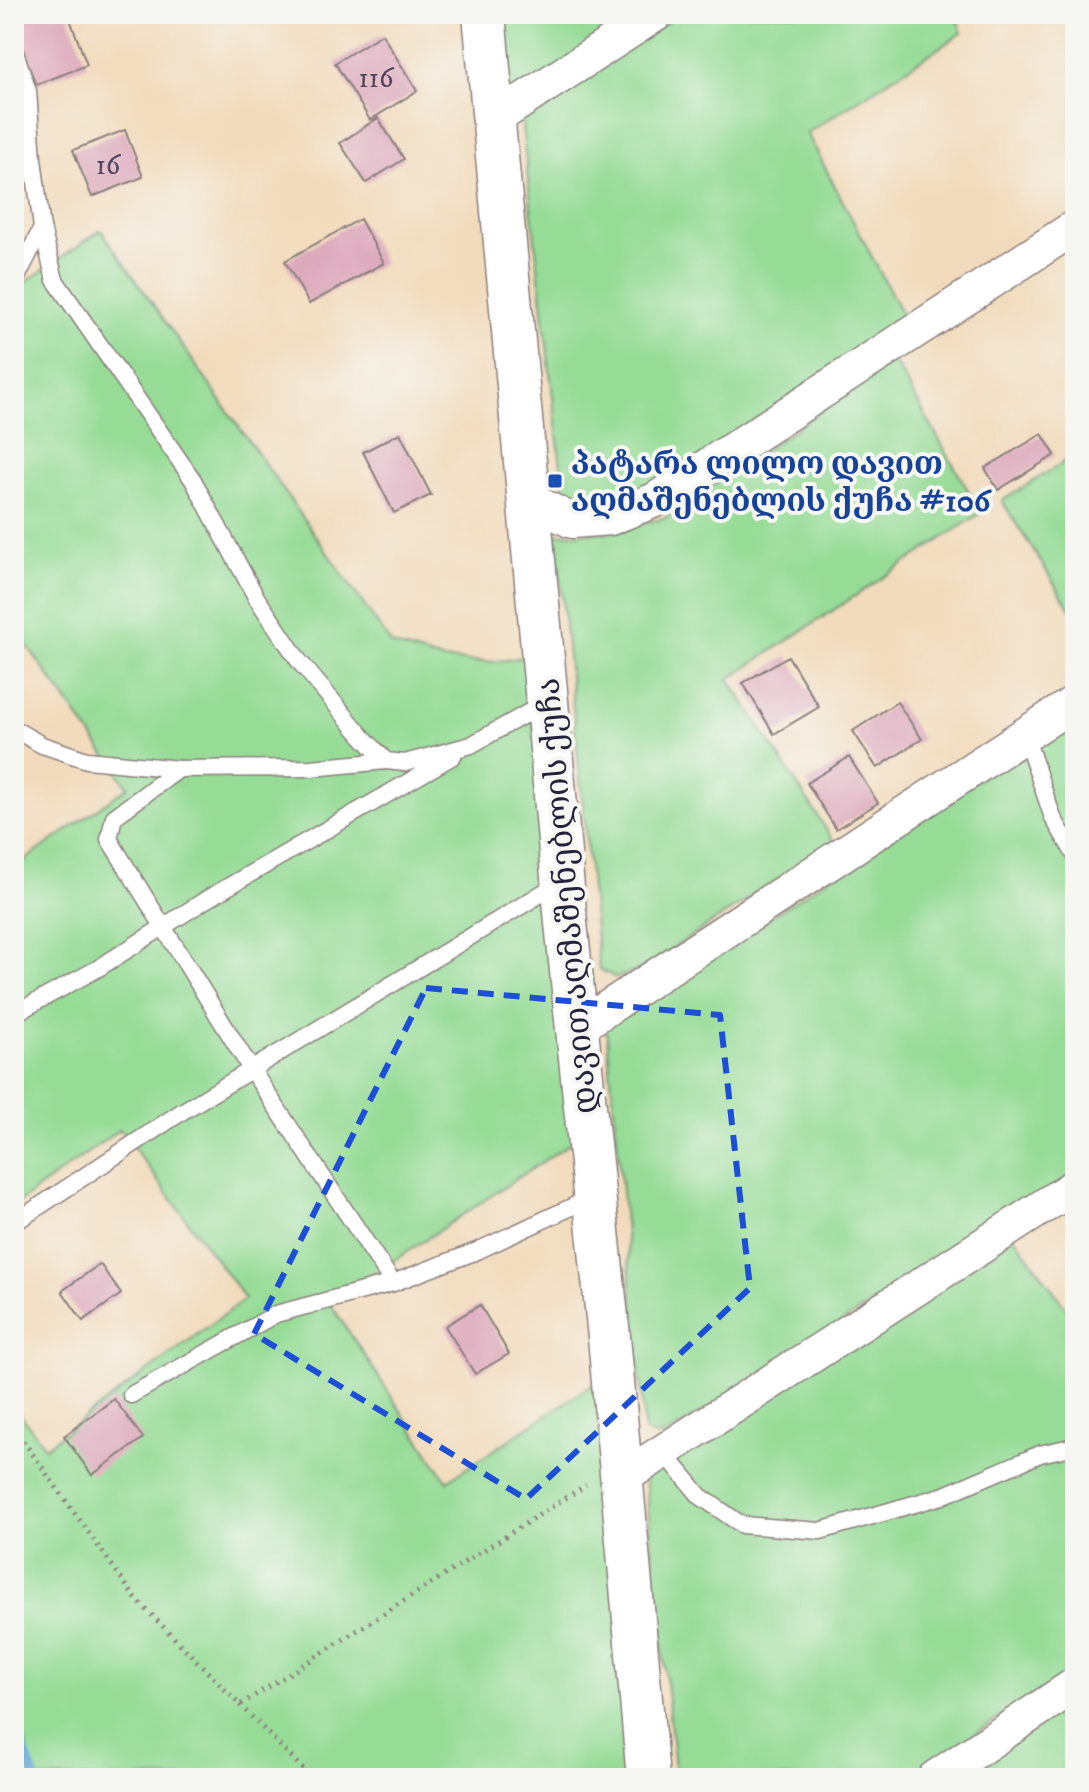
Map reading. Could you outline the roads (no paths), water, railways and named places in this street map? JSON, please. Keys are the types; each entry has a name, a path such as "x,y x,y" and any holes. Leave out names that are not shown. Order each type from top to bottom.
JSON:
{"street":[{"name":"დავით აღმაშენებლის ქუჩა","path":"484,14 648,1778"},
{"path":"494,119 656,14"},
{"path":"528,499 572,521 610,518 655,500 1075,227"},
{"path":"577,1028 1075,702"},
{"path":"621,1470 663,1451 1075,1186"},
{"path":"935,1778 1075,1685"}],"lane":[{"path":"14,49 28,91 42,228 55,280 193,480 256,597 299,661 386,761"},
{"path":"14,283 42,228"},
{"path":"14,1014 97,969 207,899 547,702"},
{"path":"14,729 42,745 87,760 179,769 311,768 386,761 405,763 471,745"},
{"path":"1025,735 1053,818 1075,855"},
{"path":"179,769 114,817 109,839 251,1069 393,1283"},
{"path":"14,1223 183,1111 563,881"},
{"path":"131,1395 276,1314 393,1283 477,1251 595,1196"},
{"path":"663,1451 700,1496 742,1525 820,1531 942,1496 1040,1454 1075,1446"}],"waterway":[{"path":"14,1735 19,1736 35,1778"}],"place":[{"name":"პატარა ლილო დავით აღმაშენებლის ქუჩა #106","path":"555,481"}]}
